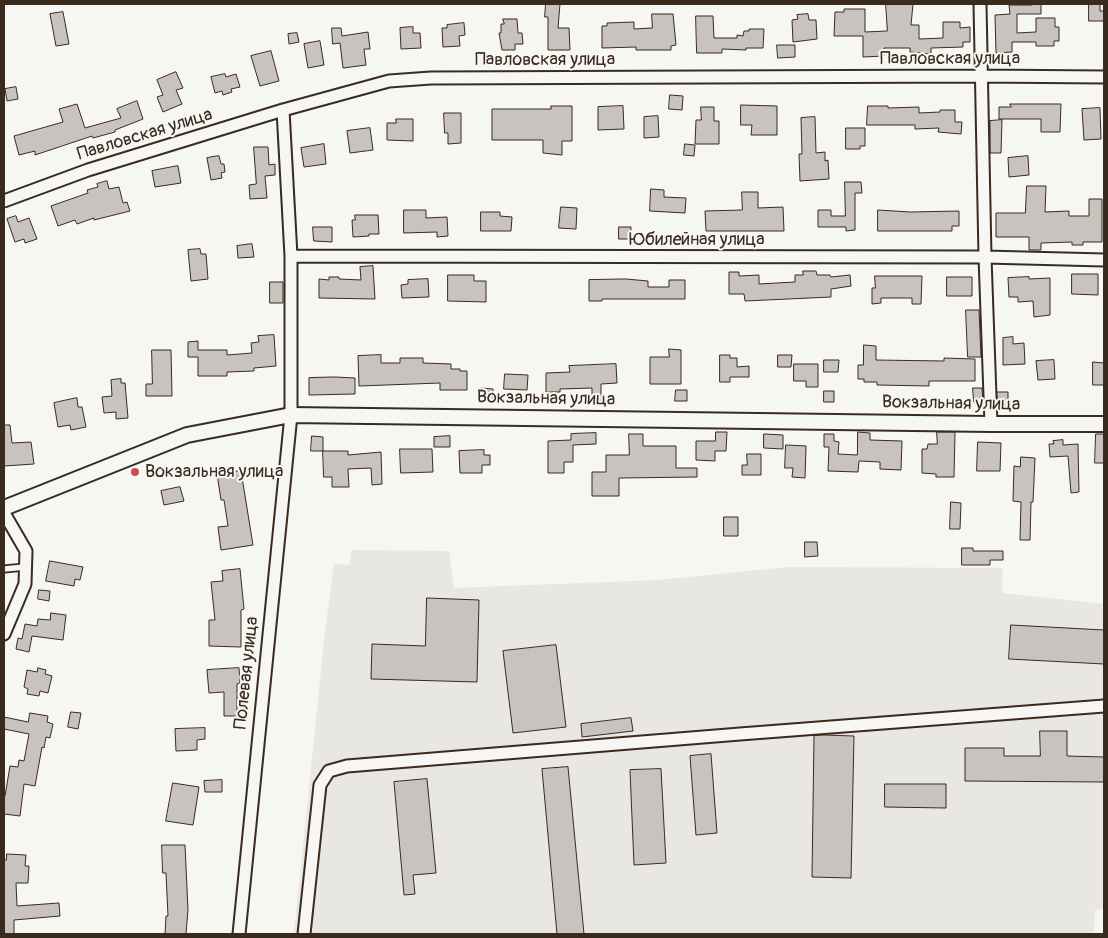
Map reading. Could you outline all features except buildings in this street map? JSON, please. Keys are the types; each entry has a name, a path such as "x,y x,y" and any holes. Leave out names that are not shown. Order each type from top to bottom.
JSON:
{"street":[{"path":"980,4 985,258 991,424"},
{"name":"Павловская улица","path":"4,200 88,170 284,110 389,81 431,78 1104,77"},
{"name":"Полевая улица","path":"239,934 291,414 291,256 284,110"},
{"name":"Юбилейная улица","path":"291,256 1104,260"},
{"name":"Вокзальная улица","path":"4,508 187,434 291,414 1104,424"},
{"path":"4,513 26,551 24,584 4,634"},
{"path":"304,934 320,785 329,771 348,766 416,760 1104,706"}],"lane":[{"path":"4,569 25,567"}],"shaded area":[{"path":"351,550 449,551 454,588 658,580 788,567 1003,568 1002,593 1104,604 1104,909 1095,910 1094,934 294,934 325,631 334,564 350,565"}],"place":[{"name":"Вокзальная улица","path":"135,472"}]}
